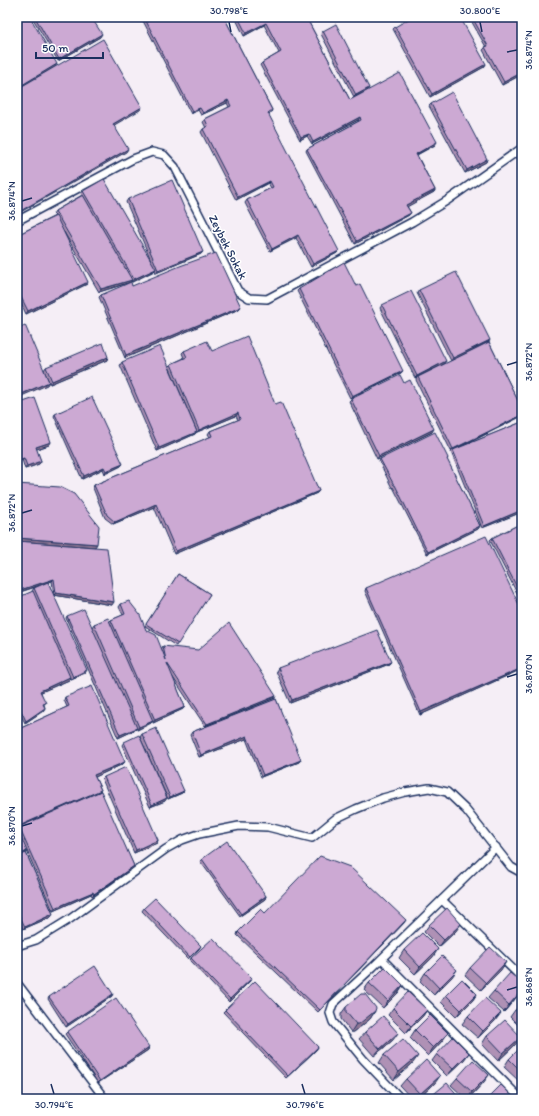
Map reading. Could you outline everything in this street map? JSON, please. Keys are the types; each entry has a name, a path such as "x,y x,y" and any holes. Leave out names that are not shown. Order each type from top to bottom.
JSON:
{"street":[{"name":"Zeybek Sokak","path":"17,222 133,159 152,152 164,155 175,166 238,291 250,298 267,299 412,222 448,200 522,148"},
{"path":"17,946 36,940 70,919 166,849 182,840 199,834 239,826 268,827 312,838 336,819 356,809 384,798 429,788 447,792 466,810 511,867 522,873"},
{"path":"400,1099 363,1059 333,1022 330,1013 333,1004 382,959 496,847"},
{"path":"442,900 522,978"},
{"path":"382,959 521,1099"},
{"path":"17,983 105,1099"}],"building":[{"path":"25,17 30,17 57,64 17,88 17,22"},
{"path":"35,17 91,17 102,34 59,59"},
{"path":"144,17 224,17 272,110 268,113 339,251 313,264 298,235 272,249 247,200 273,187 270,181 238,197 203,129 208,126 205,119 231,106 228,100 203,113 200,108 192,111"},
{"path":"238,17 306,17 350,100 400,73 437,142 416,154 435,190 406,205 411,213 357,241 307,149 361,120 360,117 313,142 309,134 301,137 262,63 281,52 266,23 246,33"},
{"path":"412,17 460,17 486,64 432,94 395,27"},
{"path":"472,17 522,17 522,79 519,74 504,82 485,47 488,46"},
{"path":"336,24 369,88 356,95 323,31"},
{"path":"103,39 142,107 113,124 128,149 17,213 17,89"},
{"path":"452,92 487,159 467,170 431,104"},
{"path":"104,179 156,269 134,279 83,191"},
{"path":"172,180 203,252 158,270 128,199"},
{"path":"83,195 132,280 101,289 55,211"},
{"path":"56,216 88,282 28,311 17,289 17,235"},
{"path":"216,253 241,307 126,355 101,295 131,282 132,286"},
{"path":"344,262 356,286 360,284 403,371 352,396 299,289"},
{"path":"456,272 490,340 453,358 419,290"},
{"path":"411,291 446,361 417,376 382,305"},
{"path":"25,325 49,382 17,396 17,329"},
{"path":"247,336 275,404 281,402 319,491 176,551 156,504 115,522 107,515 94,485 212,436 210,431 240,419 238,413 199,430 171,364 187,357 184,351 207,341 212,351"},
{"path":"489,342 522,409 522,415 453,449 418,377"},
{"path":"103,343 108,357 52,381 46,367"},
{"path":"160,346 197,432 159,448 122,362"},
{"path":"400,375 404,383 410,380 434,429 379,456 351,399"},
{"path":"92,397 123,464 106,471 104,467 84,476 55,414"},
{"path":"35,398 51,442 36,447 41,461 27,466 24,458 17,460 17,404"},
{"path":"522,422 522,510 484,526 453,450"},
{"path":"435,432 480,526 428,552 395,485 380,459"},
{"path":"17,484 60,487 74,494 99,526 97,544 17,538"},
{"path":"522,523 522,597 492,538"},
{"path":"486,536 522,611 522,668 421,712 366,588"},
{"path":"17,541 107,548 114,602 56,593 54,579 17,591"},
{"path":"178,574 210,594 178,644 146,624"},
{"path":"48,582 87,670 73,677 34,588"},
{"path":"33,591 70,677 40,691 46,703 43,704 45,708 26,721 17,702 17,598"},
{"path":"129,601 140,615 146,630 156,635 166,660 163,646 198,650 229,623 276,696 207,724 167,663 185,707 155,720 111,620 125,614 121,604"},
{"path":"84,609 137,728 120,735 67,616"},
{"path":"108,618 153,721 139,727 94,624"},
{"path":"377,630 391,662 292,700 278,668"},
{"path":"92,686 125,762 94,775 101,790 19,826 17,822 17,720 21,728 69,706 65,697"},
{"path":"276,699 301,760 263,775 247,736 201,755 192,732"},
{"path":"156,728 184,791 170,797 142,734"},
{"path":"139,735 167,798 152,805 124,742"},
{"path":"126,767 158,840 136,850 104,777"},
{"path":"101,791 134,866 94,894 93,892 55,908 19,827"},
{"path":"17,828 27,851 17,856"},
{"path":"227,841 266,896 241,914 202,859"},
{"path":"26,853 53,914 25,927 17,910 17,857"},
{"path":"320,856 350,867 406,920 320,1010 238,932 261,909 265,913"},
{"path":"155,898 201,946 190,957 144,908"},
{"path":"447,908 461,924 444,940 429,925"},
{"path":"422,933 438,949 420,967 404,950"},
{"path":"213,938 252,978 230,999 191,958"},
{"path":"490,947 506,962 486,983 470,968"},
{"path":"442,956 457,970 439,988 425,973"},
{"path":"95,966 113,994 68,1024 49,997"},
{"path":"385,967 403,985 388,1001 369,983"},
{"path":"510,973 522,983 522,990 509,1005 494,991"},
{"path":"462,979 477,994 461,1010 446,995"},
{"path":"255,981 318,1047 288,1076 225,1010"},
{"path":"408,992 427,1010 411,1026 393,1008"},
{"path":"361,994 365,994 376,1008 375,1011 359,1024 356,1024 346,1012 346,1007"},
{"path":"116,998 149,1047 100,1081 67,1032"},
{"path":"485,998 501,1013 483,1031 468,1016"},
{"path":"522,1003 522,1016 515,1010"},
{"path":"430,1015 448,1033 433,1048 415,1030"},
{"path":"383,1016 398,1033 380,1049 365,1032"},
{"path":"505,1020 521,1037 503,1053 487,1036"},
{"path":"453,1037 469,1053 453,1069 437,1054"},
{"path":"403,1039 418,1056 399,1072 384,1055"},
{"path":"522,1046 522,1072 509,1059"},
{"path":"426,1060 440,1076 420,1094 406,1079"},
{"path":"473,1060 489,1075 472,1092 457,1078"},
{"path":"447,1083 461,1099 429,1098"},
{"path":"501,1085 515,1099 493,1099 490,1096"}]}
